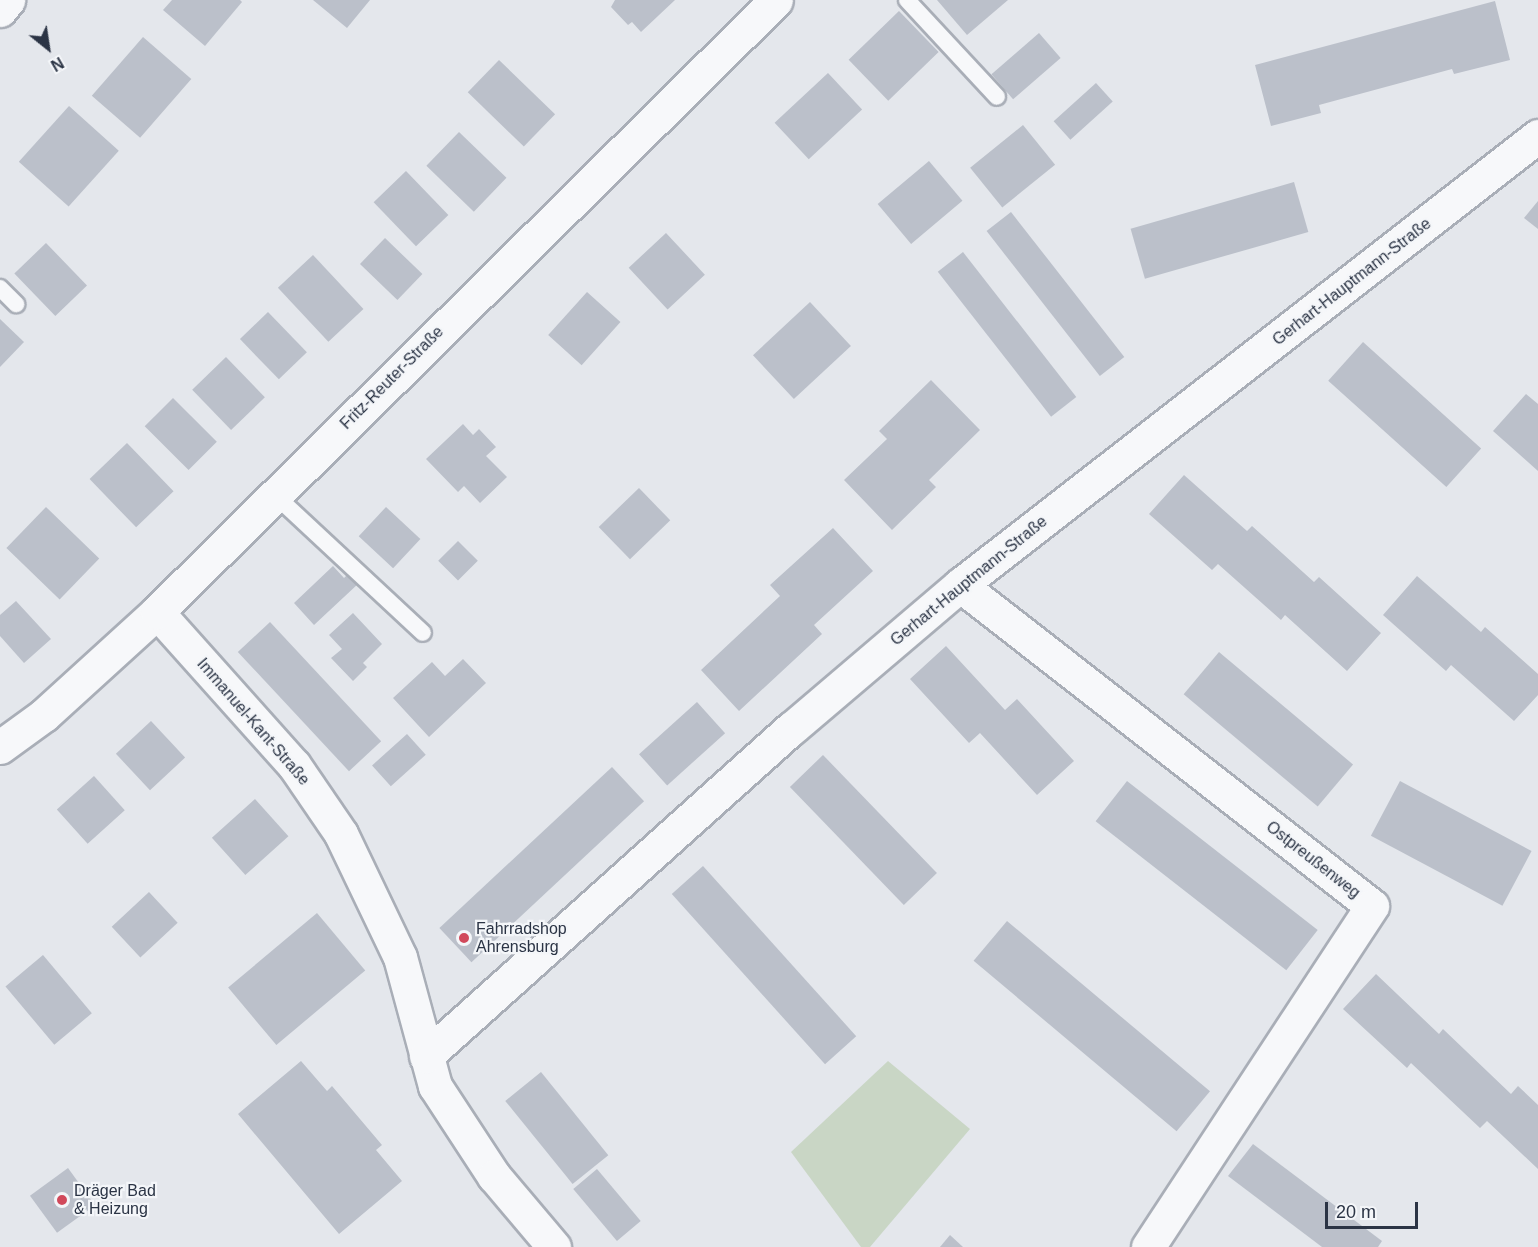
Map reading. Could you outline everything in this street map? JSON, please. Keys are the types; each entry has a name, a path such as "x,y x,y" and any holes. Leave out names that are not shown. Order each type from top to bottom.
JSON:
{"street":[{"path":"0,10 8,0"},
{"name":"Fritz-Reuter-Straße","path":"0,747 44,715 156,612 776,0"},
{"name":"Gerhart-Hauptmann-Straße","path":"426,1056 792,728 960,585 1538,136"},
{"name":"Ostpreußenweg","path":"960,585 1372,906 1148,1247"},
{"name":"Immanuel-Kant-Straße","path":"156,612 294,765 341,834 400,957 435,1086 449,1113 494,1176 554,1247"}],"lane":[{"path":"907,0 997,97"},
{"path":"0,288 16,304"},
{"path":"275,495 423,633"}],"green space":[{"path":"888,1061 970,1129 870,1247 861,1247 791,1152"}],"building":[{"path":"172,0 240,0 242,2 205,46 163,10"},
{"path":"313,0 370,0 347,28"},
{"path":"615,0 675,0 641,32 632,22 628,25 611,7"},
{"path":"937,0 1008,0 967,35"},
{"path":"1495,1 1510,60 1454,74 1452,69 1319,105 1321,113 1271,126 1255,65"},
{"path":"899,11 939,52 888,101 849,60"},
{"path":"1039,33 1061,58 1013,99 991,74"},
{"path":"143,37 191,79 140,138 92,96"},
{"path":"499,60 555,114 524,147 468,92"},
{"path":"828,73 862,110 809,159 775,123"},
{"path":"1096,83 1113,102 1070,140 1054,121"},
{"path":"69,106 119,151 69,207 19,162"},
{"path":"1023,125 1055,165 1002,207 970,168"},
{"path":"459,132 506,178 474,212 426,166"},
{"path":"929,161 962,201 911,244 878,204"},
{"path":"406,171 448,215 416,246 374,202"},
{"path":"1294,182 1308,232 1145,279 1131,229"},
{"path":"1538,201 1538,229 1524,218"},
{"path":"1011,212 1124,357 1100,376 987,231"},
{"path":"666,233 705,275 668,309 629,268"},
{"path":"385,238 422,274 397,300 360,264"},
{"path":"46,243 87,285 55,316 14,274"},
{"path":"963,252 1076,397 1051,417 938,272"},
{"path":"313,255 363,309 328,342 278,288"},
{"path":"587,292 620,322 582,365 548,335"},
{"path":"810,302 851,346 794,399 753,355"},
{"path":"268,312 307,352 279,379 240,339"},
{"path":"0,319 24,342 0,367"},
{"path":"1363,342 1481,448 1446,487 1328,381"},
{"path":"226,357 265,397 231,430 192,390"},
{"path":"931,380 980,430 929,480 936,487 892,530 844,480 887,439 879,431"},
{"path":"1526,394 1538,404 1538,471 1493,431"},
{"path":"173,398 217,442 189,470 145,426"},
{"path":"463,424 473,435 479,429 496,447 486,456 507,477 480,503 464,486 458,492 426,459"},
{"path":"127,443 174,491 136,527 90,479"},
{"path":"1184,475 1247,531 1252,526 1314,582 1319,577 1381,633 1347,671 1285,615 1281,620 1218,564 1212,570 1149,514"},
{"path":"639,488 670,520 630,559 599,527"},
{"path":"46,507 99,558 60,599 6,548"},
{"path":"386,507 420,539 393,568 359,536"},
{"path":"833,528 873,571 814,625 822,634 739,711 701,670 780,596 770,585"},
{"path":"458,541 478,561 458,581 438,561"},
{"path":"333,566 344,578 349,573 359,583 314,625 294,603"},
{"path":"1417,576 1481,632 1485,627 1538,674 1538,695 1514,721 1451,665 1446,671 1383,615"},
{"path":"16,601 51,639 24,663 0,636 0,615"},
{"path":"353,613 382,644 363,663 367,667 353,681 331,658 342,649 329,635"},
{"path":"270,622 381,741 349,771 238,652"},
{"path":"946,646 1005,710 1017,699 1074,761 1037,795 980,733 969,743 910,679"},
{"path":"1219,652 1353,764 1318,807 1184,694"},
{"path":"463,659 486,683 429,737 393,698 432,662 445,676"},
{"path":"697,702 725,733 667,785 639,754"},
{"path":"151,721 185,758 150,790 116,754"},
{"path":"407,734 426,755 391,786 372,765"},
{"path":"823,755 937,873 904,905 790,787"},
{"path":"612,767 644,801 471,962 439,928"},
{"path":"94,776 125,810 88,844 57,809"},
{"path":"1127,781 1318,930 1286,970 1096,821"},
{"path":"1400,781 1532,851 1502,906 1371,836"},
{"path":"255,799 288,836 245,875 212,838"},
{"path":"703,866 856,1036 825,1064 672,894"},
{"path":"149,892 178,923 140,957 112,927"},
{"path":"317,913 365,970 276,1045 228,988"},
{"path":"1007,921 1210,1091 1177,1131 974,961"},
{"path":"43,955 92,1013 54,1045 5,986"},
{"path":"1376,974 1439,1034 1443,1029 1511,1094 1518,1086 1538,1105 1538,1169 1487,1121 1480,1128 1411,1063 1407,1068 1343,1009"},
{"path":"301,1061 327,1091 332,1086 382,1145 376,1150 402,1181 339,1234 238,1114"},
{"path":"541,1072 608,1155 573,1184 505,1101"},
{"path":"1253,1144 1382,1241 1378,1247 1322,1247 1228,1176"},
{"name":"Dräger Bad & Heizung","path":"68,1168 95,1205 57,1233 30,1196"},
{"path":"597,1169 641,1221 617,1241 573,1189"},
{"path":"950,1235 963,1247 940,1247"}],"place":[{"name":"Fahrradshop Ahrensburg","path":"464,938"},
{"name":"Dräger Bad & Heizung","path":"62,1200"}]}
